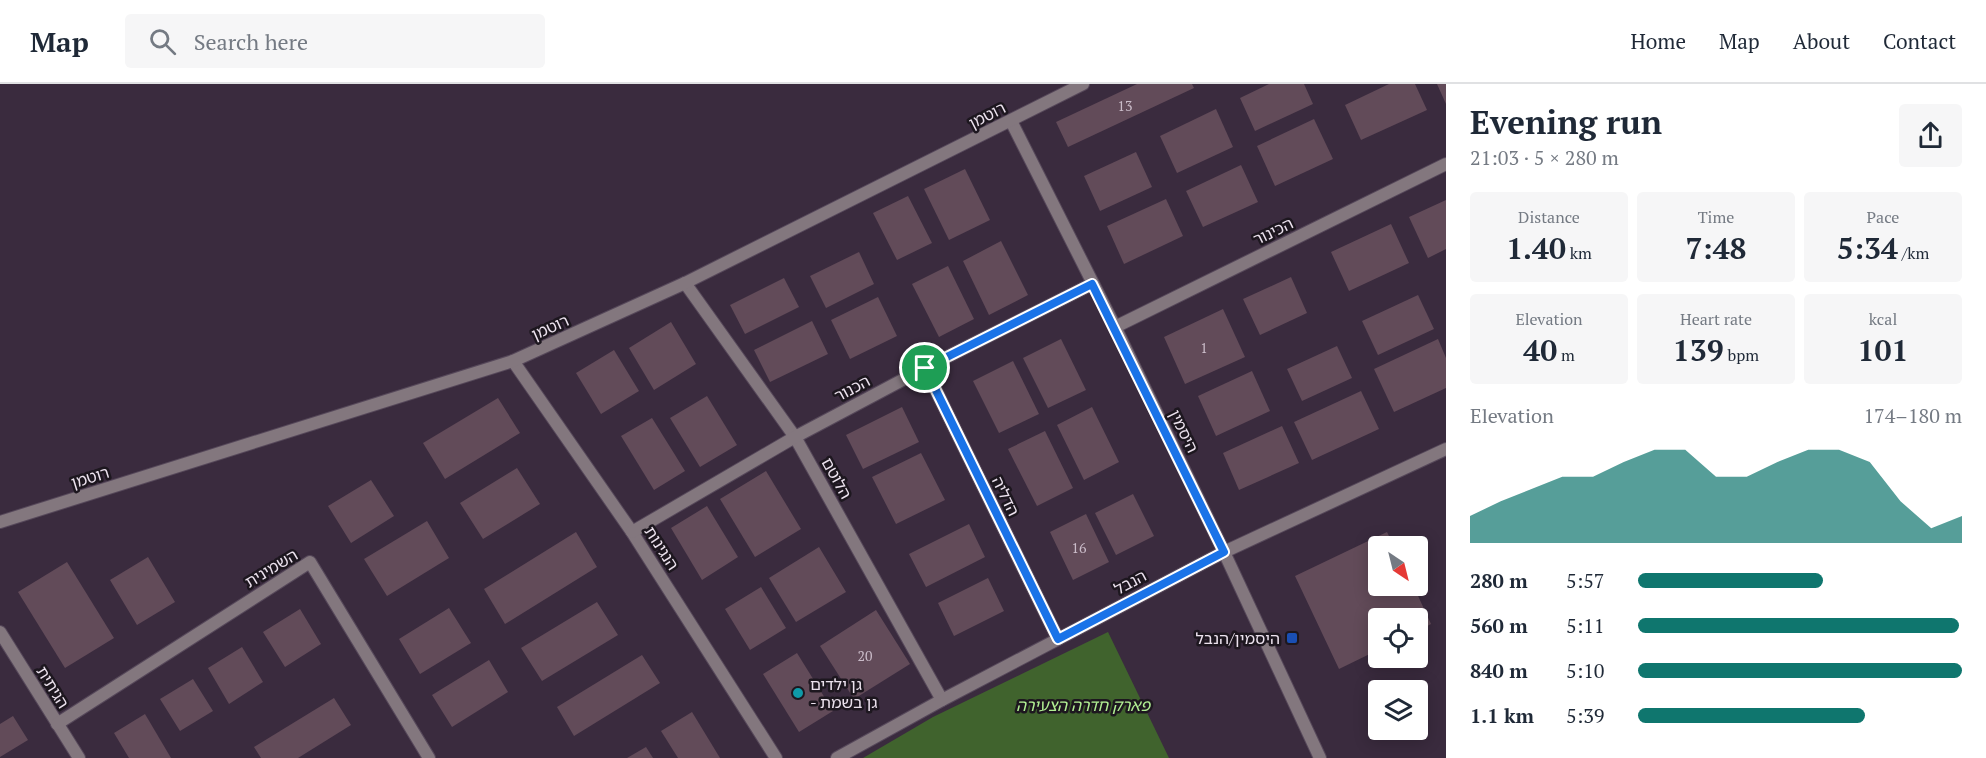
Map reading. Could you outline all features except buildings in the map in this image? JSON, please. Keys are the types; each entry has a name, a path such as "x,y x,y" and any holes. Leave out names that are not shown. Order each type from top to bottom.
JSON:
{"street":[{"name":"רוטמן","path":"0,522 513,361 686,283 1083,84"},
{"name":"היסמין","path":"1011,121 1115,327 1320,758"},
{"name":"הכינור","path":"1115,327 1446,164"},
{"name":"הלוטם","path":"686,283 795,437 942,700"},
{"name":"הכנור","path":"632,532 795,437 925,368 1092,284"},
{"name":"הנגינות","path":"513,361 632,532 776,758"},
{"name":"הדליה","path":"925,368 1058,639"},
{"name":"הנבל","path":"837,758 942,700 1224,552 1446,449"},
{"name":"השמינית","path":"57,724 310,562 429,758"},
{"name":"הגיתית","path":"0,632 79,758"}],"green space":[{"name":"פארק חדרה הצעירה","path":"1108,632 1169,758 863,758 933,717"}],"place":[{"name":"היסמין/הנבל","path":"1292,638"},
{"name":"גן ילדים - גן בשמת","path":"798,693"}],"route":[{"path":"1092,284 1224,552 1058,639 925,368 1092,284"}]}
